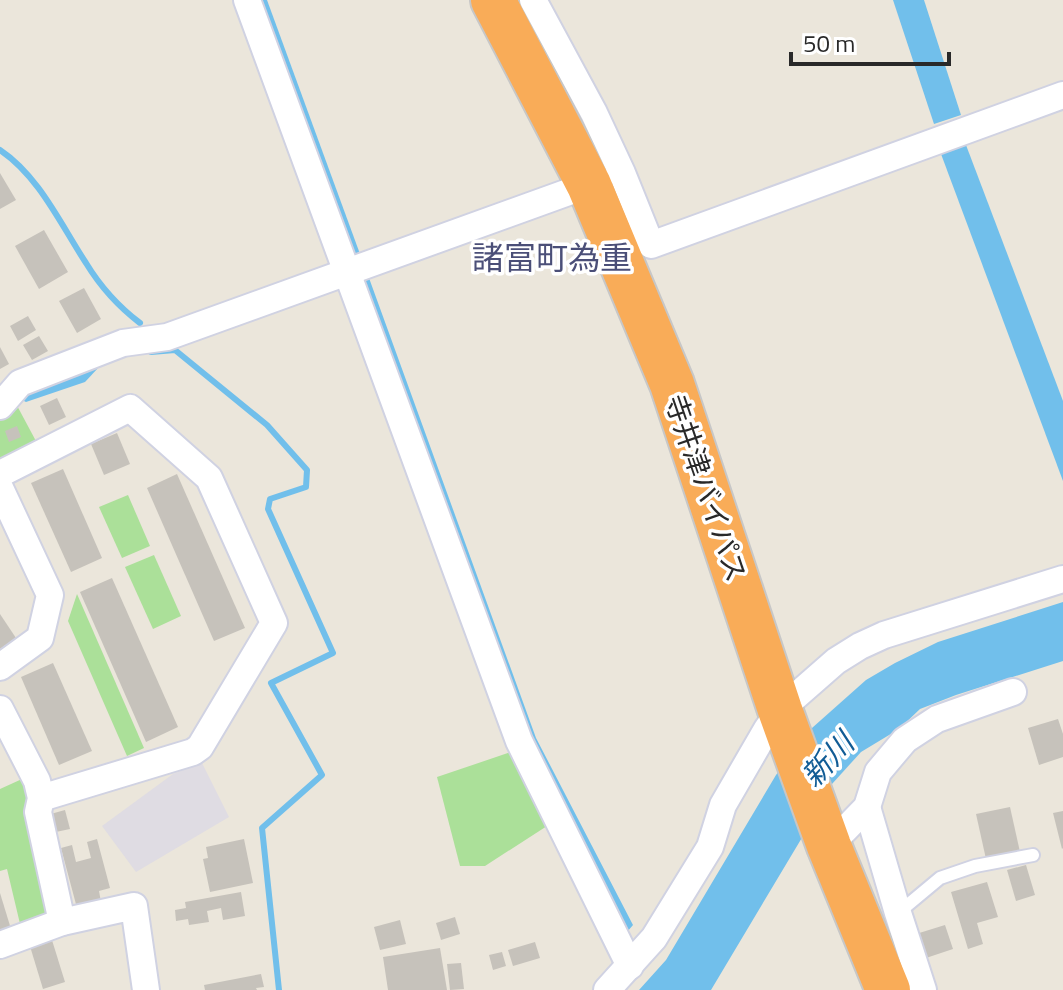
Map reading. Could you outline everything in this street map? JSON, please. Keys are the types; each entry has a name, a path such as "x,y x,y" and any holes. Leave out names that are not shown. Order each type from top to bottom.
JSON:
{"highway":[{"name":"寺井津バイパス","path":"493,0 605,179 780,710 829,846 888,990"}],"street":[{"path":"247,0 519,741 630,966"},
{"path":"533,0 594,113 605,179 651,245 1063,95"},
{"path":"0,406 20,383 123,343 167,337 605,179"},
{"path":"0,474 130,408 209,478 274,623 200,747 193,752 41,798"},
{"path":"0,488 50,595 40,638 0,667"},
{"path":"607,990 654,938 710,847 723,805 767,729 780,710 815,678 860,646 884,635 1063,579"},
{"path":"829,846 867,807 878,772 905,740 937,719 1013,692"},
{"path":"0,709 37,781 41,798 38,812 62,922"},
{"path":"867,807 923,990"},
{"path":"0,945 62,922 134,906 146,990"}],"lane":[{"path":"898,913 940,878 975,866 1033,855"}],"shaded area":[{"path":"202,763 229,817 136,872 102,826 173,774"}],"green space":[{"path":"14,400 37,443 0,461 0,416"},
{"path":"128,495 150,546 122,558 99,507"},
{"path":"154,555 181,616 153,629 125,567"},
{"path":"77,594 144,748 127,756 68,621"},
{"path":"514,751 547,826 485,866 460,866 437,777"},
{"path":"22,779 54,919 21,928 7,869 0,871 0,789"}],"water":[{"path":"260,0 267,0 360,254 354,256"},
{"path":"893,0 924,0 961,115 934,124"},
{"path":"966,145 1063,401 1063,481 941,154"},
{"path":"369,278 536,738 633,925 627,932 530,740 362,280"},
{"path":"91,366 99,367 85,382 26,402 20,399"},
{"name":"新川","path":"1063,602 1063,661 920,709 899,729 861,752 832,784 711,990 639,990 666,960 776,775 812,728 866,680 895,663 938,642"}],"building":[{"path":"0,173 16,200 0,209"},
{"path":"44,230 68,272 39,289 15,246"},
{"path":"84,288 101,319 77,333 59,301"},
{"path":"28,316 36,330 18,341 10,326"},
{"path":"39,336 48,351 32,360 23,345"},
{"path":"0,347 9,364 0,369"},
{"path":"57,398 66,417 49,425 40,406"},
{"path":"17,426 21,437 9,442 5,431"},
{"path":"117,433 130,464 104,475 91,444"},
{"path":"63,469 102,558 71,572 31,483"},
{"path":"177,474 245,628 214,641 147,488"},
{"path":"112,578 178,727 146,742 80,592"},
{"path":"0,614 16,638 0,649"},
{"path":"53,663 92,751 59,765 21,677"},
{"path":"1058,719 1063,734 1063,757 1039,765 1028,728"},
{"path":"1010,807 1020,852 986,859 976,814"},
{"path":"65,810 70,829 51,833 47,815"},
{"path":"1063,811 1063,848 1062,849 1053,813"},
{"path":"97,839 110,888 99,891 101,902 77,908 61,848 72,845 76,862 91,858 87,842"},
{"path":"244,839 253,883 210,892 203,859 208,858 206,847"},
{"path":"1026,865 1035,895 1016,901 1007,870"},
{"path":"987,882 998,917 977,923 983,944 968,949 951,892"},
{"path":"241,892 245,916 223,920 221,908 207,911 209,922 189,925 188,919 176,921 175,910 186,908 185,902"},
{"path":"0,893 11,929 0,933"},
{"path":"455,917 460,934 441,940 436,923"},
{"path":"400,920 406,944 380,950 374,927"},
{"path":"945,925 953,949 923,959 916,934"},
{"path":"51,937 65,982 43,989 29,943"},
{"path":"535,942 540,958 513,966 508,950"},
{"path":"440,948 447,990 388,990 383,957"},
{"path":"502,952 506,966 493,970 489,955"},
{"path":"461,963 464,989 450,990 447,964"},
{"path":"261,974 264,987 257,990 205,990 204,985"}],"waterway":[{"path":"0,150 38,187 91,272 140,323"},
{"path":"151,352 175,350 267,425 307,470 306,487 270,499 268,509 333,653 271,683 322,775 262,828 279,990"}],"district":[{"name":"諸富町為重","path":"552,258"}]}
